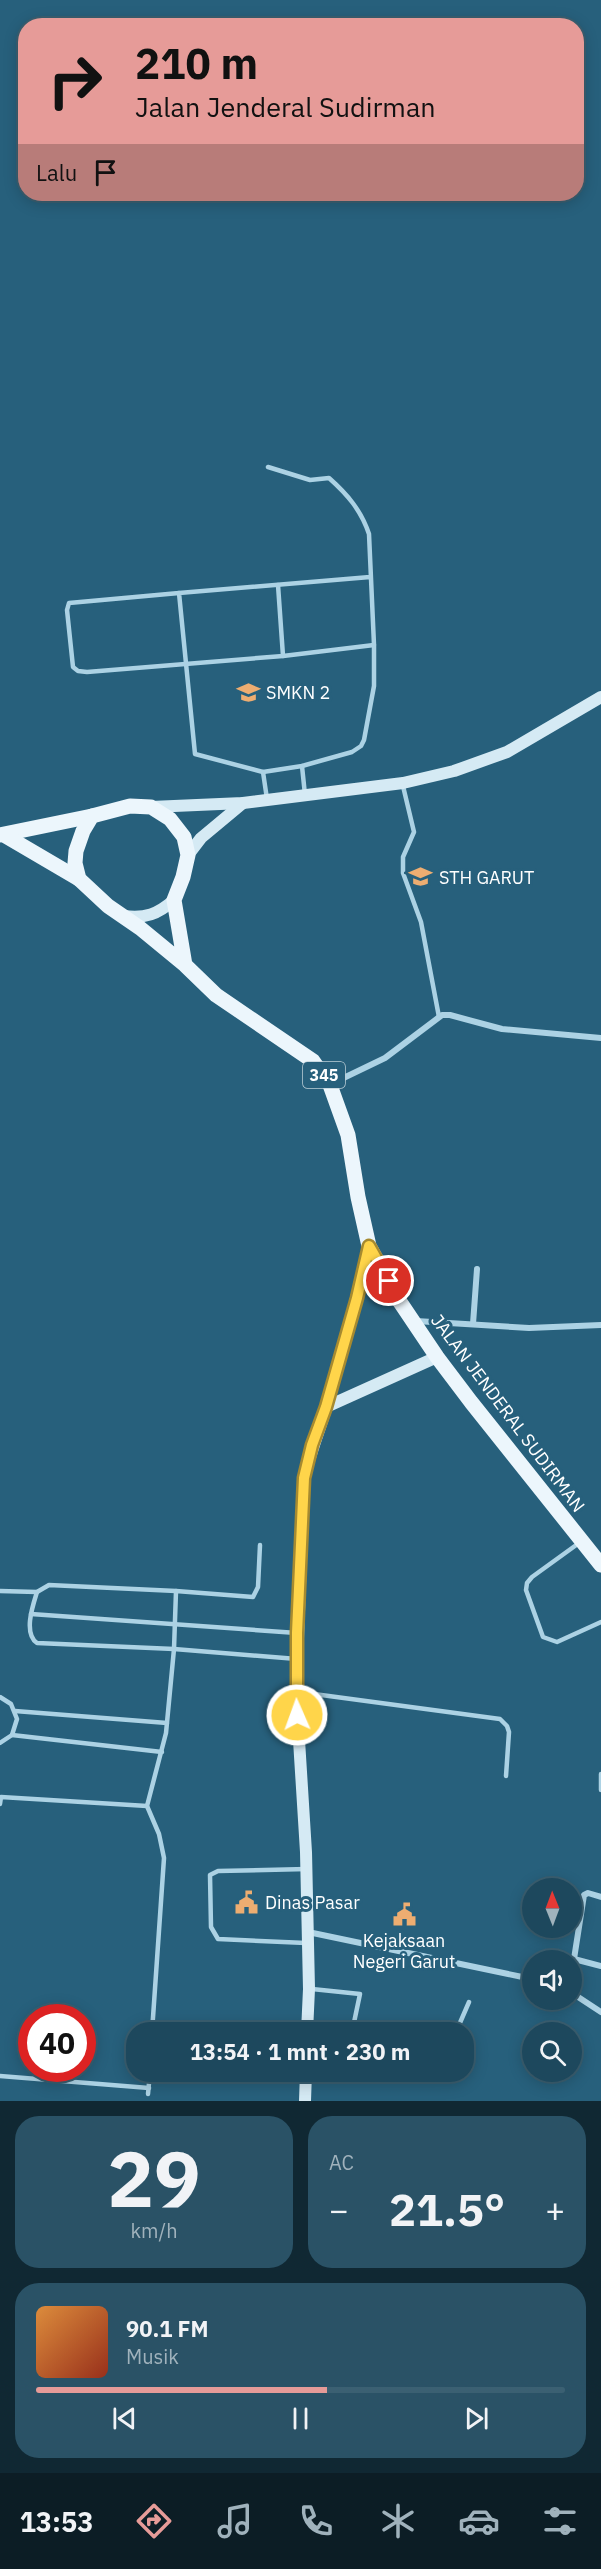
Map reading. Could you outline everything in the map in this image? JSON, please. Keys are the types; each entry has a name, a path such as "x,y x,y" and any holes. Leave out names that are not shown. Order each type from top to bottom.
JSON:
{"main road":[{"path":"2,835 130,806 151,807 170,819 184,837 188,855 174,900 185,965"},
{"path":"79,879 75,863 76,851 83,831 92,816"},
{"name":"345","path":"2,835 79,879 108,906 124,916"},
{"name":"JALAN JENDERAL SUDIRMAN","path":"124,916 185,965 216,995 313,1061 330,1084 348,1135 369,1246 437,1357 601,1565"}],"street":[{"path":"151,807 243,803 403,783 454,771 507,752 601,697"},
{"path":"188,855 201,838 243,803"},
{"path":"124,916 148,916 165,909 174,900"},
{"path":"330,1084 385,1058 439,1017 450,1015 502,1029 601,1038"},
{"path":"307,2022 307,1869 296,1692 304,1478 357,1298 369,1246"},
{"path":"473,1324 477,1269"},
{"path":"413,1321 529,1328 601,1325"},
{"path":"326,1407 437,1357"},
{"path":"575,1950 584,1895 588,1893 601,1897"},
{"path":"308,1938 522,1977"},
{"path":"582,1961 601,1966"},
{"path":"582,2000 601,2012"},
{"path":"305,2101 306,2082"}],"lane":[{"path":"179,593 195,754 263,772 302,766 352,752 362,746 374,686 369,534 364,519 347,495 329,478 310,480 268,467"},
{"path":"370,577 71,602 67,610 73,667 78,671 185,665 374,645"},
{"path":"278,585 283,656"},
{"path":"302,766 305,795"},
{"path":"263,772 267,800"},
{"path":"403,783 414,832 403,857 403,873 421,922 439,1017"},
{"path":"581,1542 532,1577 527,1583 526,1590 543,1637 550,1641 557,1642 601,1622"},
{"path":"0,1591 37,1592 49,1585 253,1597 258,1587 260,1545"},
{"path":"153,2022 164,1858 159,1834 147,1806 162,1752 167,1723 174,1649 176,1591"},
{"path":"37,1592 31,1614 31,1636 37,1643 174,1649 297,1659"},
{"path":"31,1614 297,1633"},
{"path":"296,1692 500,1719 507,1725 509,1732 506,1776"},
{"path":"0,1697 8,1701 15,1711 17,1723 12,1735 0,1743"},
{"path":"15,1711 167,1723"},
{"path":"12,1735 162,1752"},
{"path":"601,1774 601,1790"},
{"path":"0,1804 0,1795 147,1806"},
{"path":"307,1869 218,1870 212,1873 211,1927 215,1937 223,1940 308,1938"},
{"path":"309,1989 360,1994 353,2022"},
{"path":"460,2022 469,2002"},
{"path":"0,2076 149,2088"},
{"path":"148,2094 149,2082"}],"place":[{"name":"SMKN 2","path":"248,692"},
{"name":"STH GARUT","path":"421,877"},
{"name":"Dinas Pasar","path":"247,1902"},
{"name":"Kejaksaan Negeri Garut","path":"404,1914"}],"route":[{"path":"297,1715 297,1633 304,1478 357,1298 369,1246 389,1281"}]}
